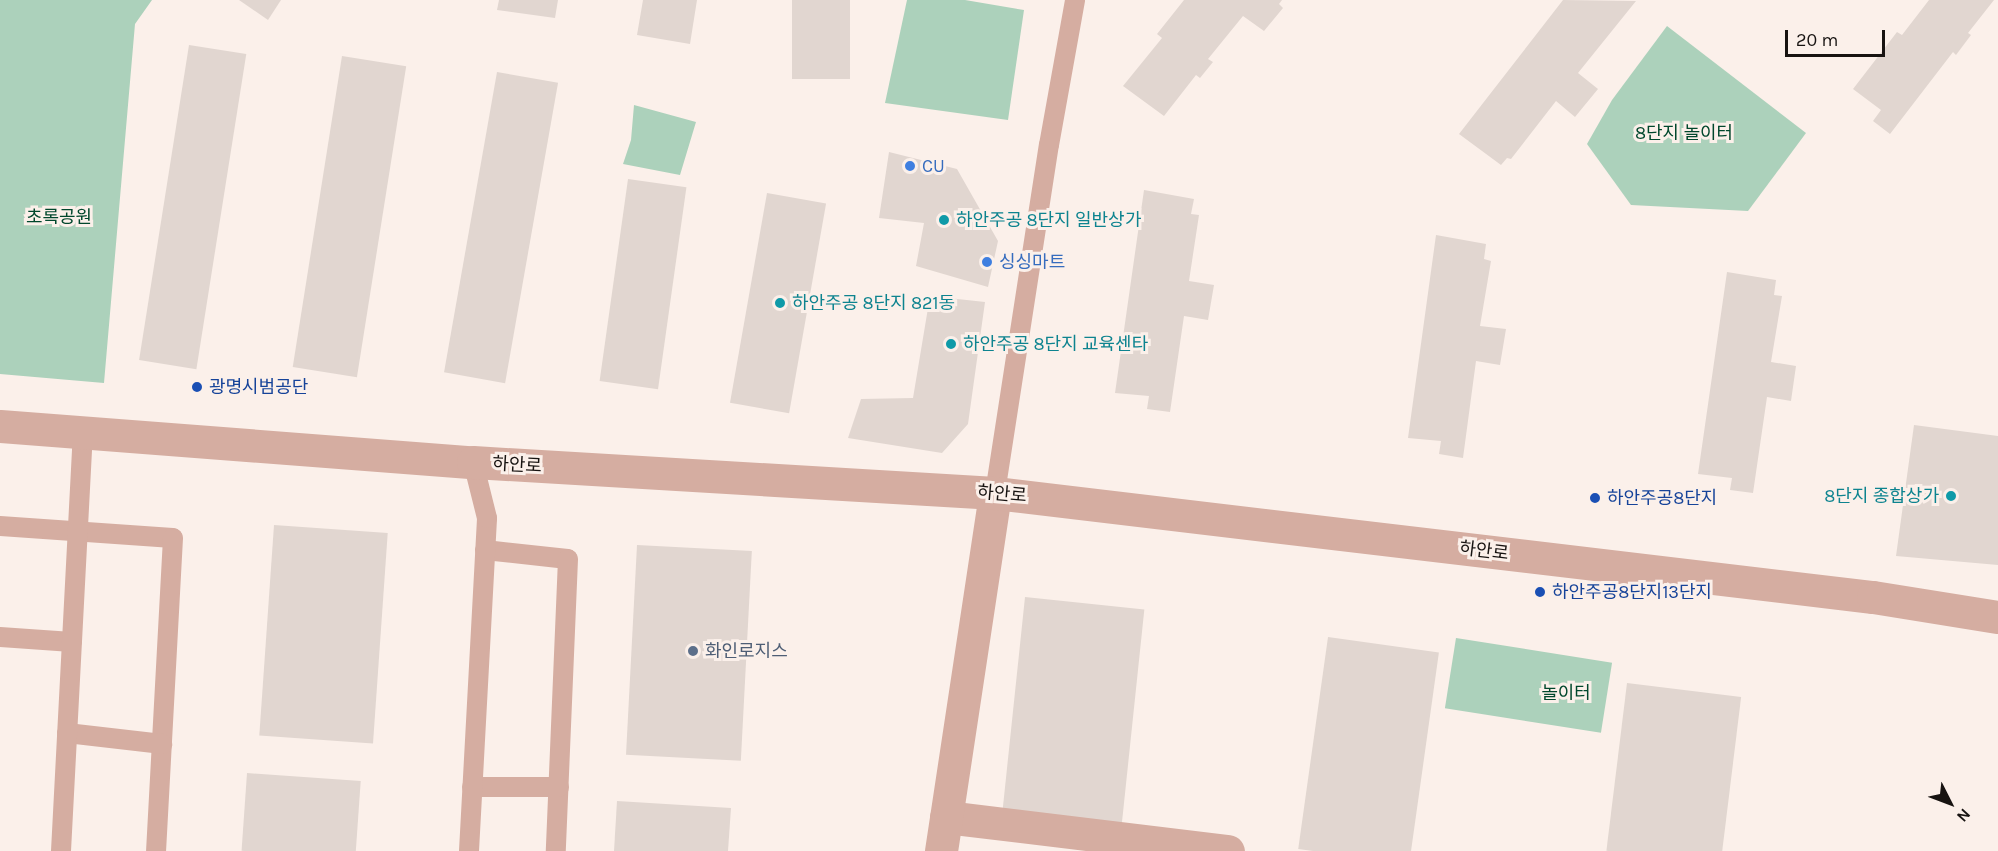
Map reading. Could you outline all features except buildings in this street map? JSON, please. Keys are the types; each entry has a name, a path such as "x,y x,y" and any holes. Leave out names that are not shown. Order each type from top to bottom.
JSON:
{"street":[{"name":"하안로","path":"0,426 473,462 995,493 1861,596 1998,617"},
{"path":"941,851 995,493"},
{"path":"946,817 1228,851"}],"lane":[{"path":"995,493 1049,145 1075,0"},
{"path":"61,851 83,431"},
{"path":"468,851 487,518 473,462"},
{"path":"0,526 173,538 156,851"},
{"path":"485,550 568,559 556,851"},
{"path":"0,637 72,642"},
{"path":"67,733 162,744"},
{"path":"472,787 559,787"}],"green space":[{"name":"초록공원","path":"0,0 152,0 135,24 104,383 0,374"},
{"path":"907,0 965,0 1024,10 1008,120 885,103"},
{"name":"8단지 놀이터","path":"1667,26 1806,133 1748,211 1631,205 1587,144 1612,100"},
{"path":"634,105 696,122 680,175 623,164 631,140"},
{"name":"놀이터","path":"1456,638 1612,663 1601,733 1445,708"}],"place":[{"name":"CU","path":"910,166"},
{"name":"하안주공 8단지 일반상가","path":"944,220"},
{"name":"싱싱마트","path":"987,262"},
{"name":"하안주공 8단지 821동","path":"780,303"},
{"name":"하안주공 8단지 교육센타","path":"951,344"},
{"name":"광명시범공단","path":"197,387"},
{"name":"8단지 종합상가","path":"1951,496"},
{"name":"하안주공8단지","path":"1595,498"},
{"name":"하안주공8단지13단지","path":"1540,592"},
{"name":"화인로지스","path":"693,651"}]}
